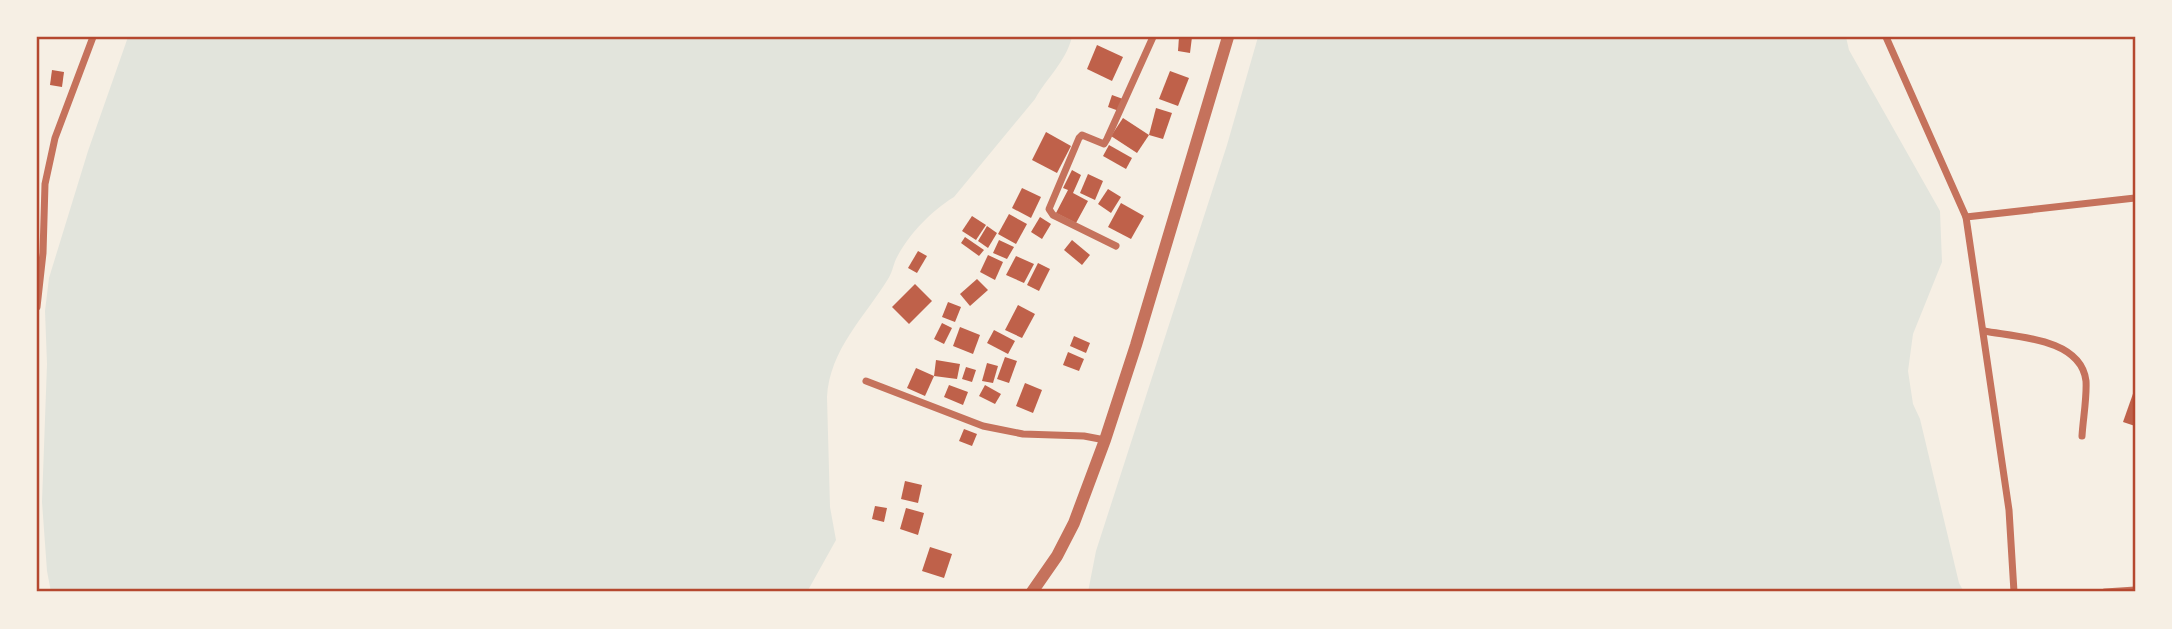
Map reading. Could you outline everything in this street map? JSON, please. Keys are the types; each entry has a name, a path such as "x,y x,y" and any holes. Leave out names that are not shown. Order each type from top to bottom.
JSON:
{"street":[{"path":"37,307 43,253 44,184 55,138 93,37"},
{"path":"1116,246 1053,215 1049,209 1079,138 1082,135 1104,144 1153,37"},
{"path":"1032,592 1057,556 1074,523 1105,440 1228,37"},
{"path":"1886,37 1966,217 2009,510 2014,592"},
{"path":"1966,217 2135,198"},
{"path":"1984,331 2056,345 2074,357 2082,369 2086,383 2082,436"},
{"path":"866,381 991,428 1032,435 1084,436 1105,440"},
{"path":"2105,592 2135,590"}],"shaded area":[{"path":"128,37 1072,37 1061,62 1035,99 954,197 929,216 907,241 888,279 841,349 829,380 827,397 830,507 836,540 807,592 51,592 42,502 47,364 45,311 49,278 88,151"},
{"path":"1258,37 1846,37 1849,50 1940,211 1942,262 1913,334 1908,371 1913,404 1920,419 1959,583 1964,592 1088,592 1096,551 1227,145"}],"building":[{"path":"1179,37 1192,37 1190,53 1178,51"},
{"path":"1097,45 1123,57 1112,81 1087,69"},
{"path":"52,70 64,72 62,87 50,85"},
{"path":"1170,71 1189,78 1178,106 1159,99"},
{"path":"1112,95 1123,99 1119,111 1108,107"},
{"path":"1156,108 1172,113 1163,139 1149,135"},
{"path":"1123,118 1149,135 1137,153 1111,136"},
{"path":"1046,132 1071,146 1057,173 1032,160"},
{"path":"1109,145 1132,158 1126,169 1103,156"},
{"path":"1072,170 1081,175 1073,193 1088,201 1076,223 1056,213 1068,190 1063,188"},
{"path":"1088,174 1103,181 1095,200 1080,193"},
{"path":"1022,188 1041,197 1031,218 1012,208"},
{"path":"1108,189 1121,197 1111,213 1098,204"},
{"path":"1121,203 1144,216 1131,239 1108,227"},
{"path":"1009,214 1027,224 1016,244 998,234"},
{"path":"972,216 986,225 976,240 962,231"},
{"path":"1040,217 1051,224 1042,239 1031,232"},
{"path":"987,226 997,233 988,248 978,241"},
{"path":"965,237 984,250 979,256 961,243"},
{"path":"999,240 1014,247 1007,259 993,253"},
{"path":"1072,240 1090,255 1082,265 1064,250"},
{"path":"918,251 927,256 917,273 908,268"},
{"path":"988,255 1003,262 995,280 980,272"},
{"path":"1016,256 1034,264 1024,283 1006,275"},
{"path":"1038,263 1050,269 1039,291 1027,285"},
{"path":"977,279 988,290 970,306 960,294"},
{"path":"915,284 932,301 909,324 892,307"},
{"path":"948,302 961,307 955,322 942,317"},
{"path":"1018,305 1035,314 1022,338 1005,330"},
{"path":"942,323 952,328 944,344 934,339"},
{"path":"960,327 980,335 973,354 953,346"},
{"path":"994,330 1015,341 1008,354 987,343"},
{"path":"1074,336 1090,343 1086,353 1070,346"},
{"path":"1068,352 1084,359 1079,371 1063,365"},
{"path":"1005,357 1017,361 1009,383 997,379"},
{"path":"936,360 960,364 957,379 934,376"},
{"path":"987,363 998,366 993,383 982,381"},
{"path":"966,367 976,370 972,382 962,379"},
{"path":"916,368 934,376 925,396 907,388"},
{"path":"1025,383 1042,390 1033,413 1016,406"},
{"path":"949,385 968,392 963,405 944,397"},
{"path":"985,385 1001,394 995,404 979,396"},
{"path":"2135,388 2135,426 2123,422"},
{"path":"964,429 977,434 972,446 959,441"},
{"path":"905,481 922,485 918,503 901,499"},
{"path":"875,506 887,508 884,522 872,519"},
{"path":"906,508 924,513 918,535 900,529"},
{"path":"930,547 952,554 944,578 922,571"}]}
